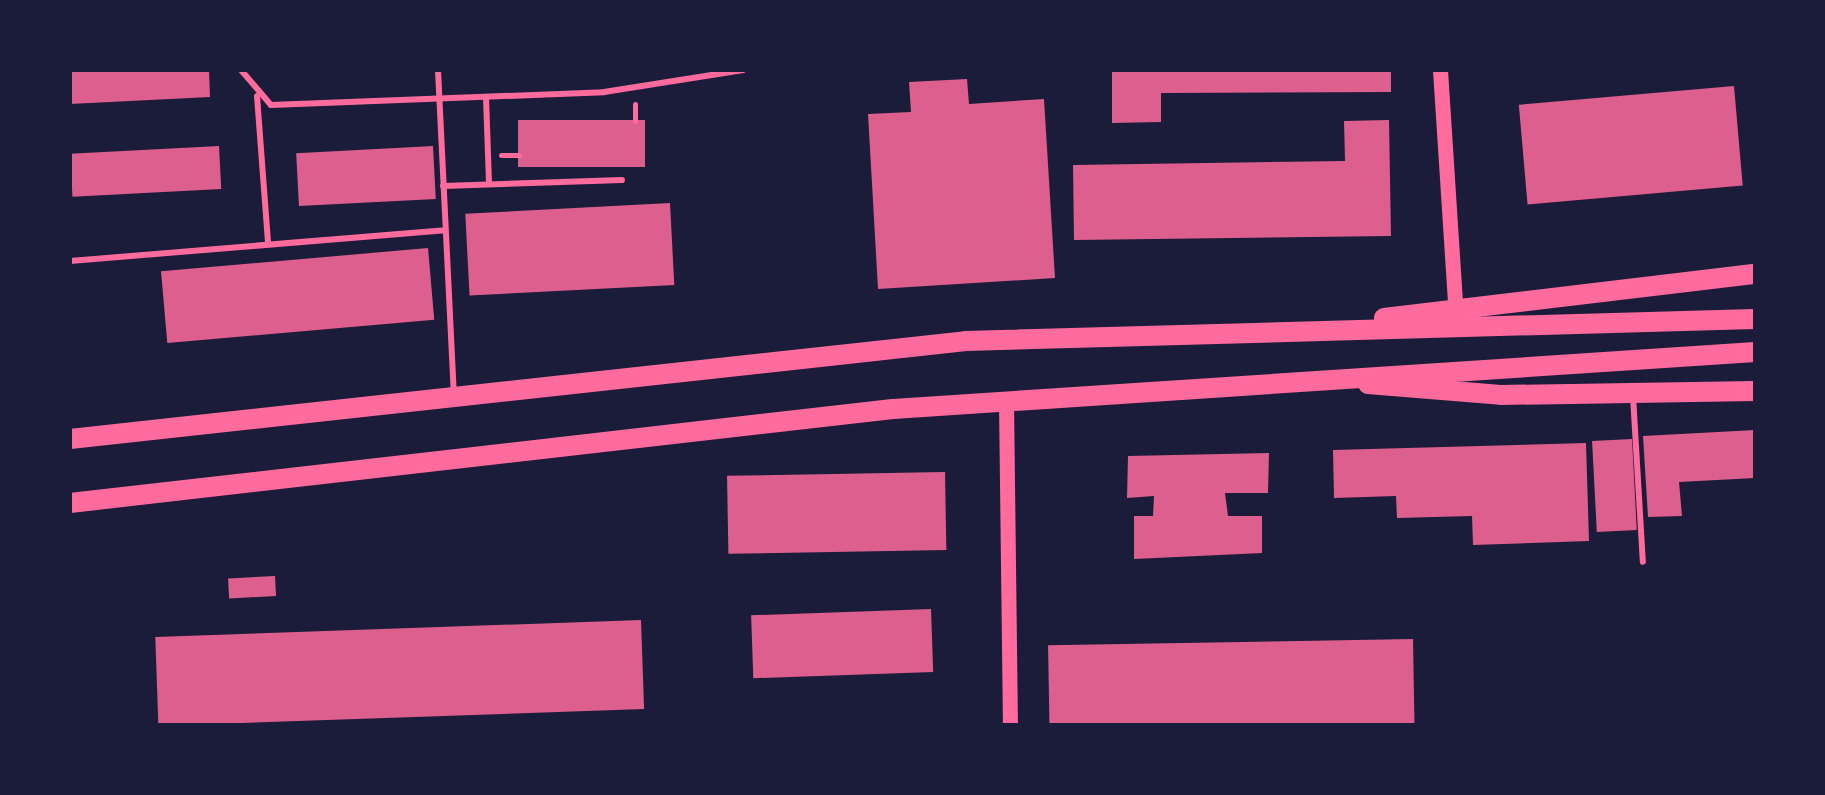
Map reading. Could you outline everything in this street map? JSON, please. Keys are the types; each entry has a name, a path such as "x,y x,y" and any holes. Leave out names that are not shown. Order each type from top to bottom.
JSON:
{"main road":[{"path":"1332,328 1455,305 1755,274"},
{"path":"70,439 966,341 1755,319"},
{"path":"70,502 667,430 1006,401 1755,352"},
{"path":"1326,379 1470,394 1755,391"}],"street":[{"path":"1440,70 1455,305"},
{"path":"1006,401 1010,725"}],"lane":[{"path":"240,70 257,94 271,105 604,92 742,70"},
{"path":"438,70 454,395"},
{"path":"257,94 268,244"},
{"path":"486,96 490,184"},
{"path":"443,186 622,180"},
{"path":"70,261 445,230"},
{"path":"1633,394 1643,562"}],"building":[{"path":"70,70 209,70 210,97 70,104"},
{"path":"1112,70 1391,70 1391,92 1161,93 1161,122 1112,123"},
{"path":"967,79 969,104 1044,99 1055,278 878,289 868,114 911,112 909,82"},
{"path":"1734,86 1743,186 1528,204 1519,105"},
{"path":"518,120 645,120 645,167 518,167"},
{"path":"1389,120 1391,236 1074,240 1073,165 1345,161 1344,121"},
{"path":"219,146 221,189 72,197 70,154"},
{"path":"433,146 436,199 299,206 296,153"},
{"path":"670,203 674,285 470,296 465,214"},
{"path":"428,248 434,320 167,343 161,271"},
{"path":"1755,430 1755,478 1679,482 1682,516 1648,517 1643,436"},
{"path":"1632,439 1637,530 1597,532 1592,441"},
{"path":"1586,443 1589,541 1473,545 1472,516 1397,518 1396,496 1334,498 1333,450"},
{"path":"1269,453 1268,493 1225,493 1228,516 1262,516 1262,553 1134,559 1134,516 1153,516 1154,496 1127,498 1128,456"},
{"path":"945,472 946,550 728,554 727,476"},
{"path":"275,576 276,596 229,598 228,578"},
{"path":"931,609 933,672 753,678 751,615"},
{"path":"641,620 644,709 158,725 155,637"},
{"path":"1413,639 1415,725 1049,725 1048,645"}]}
